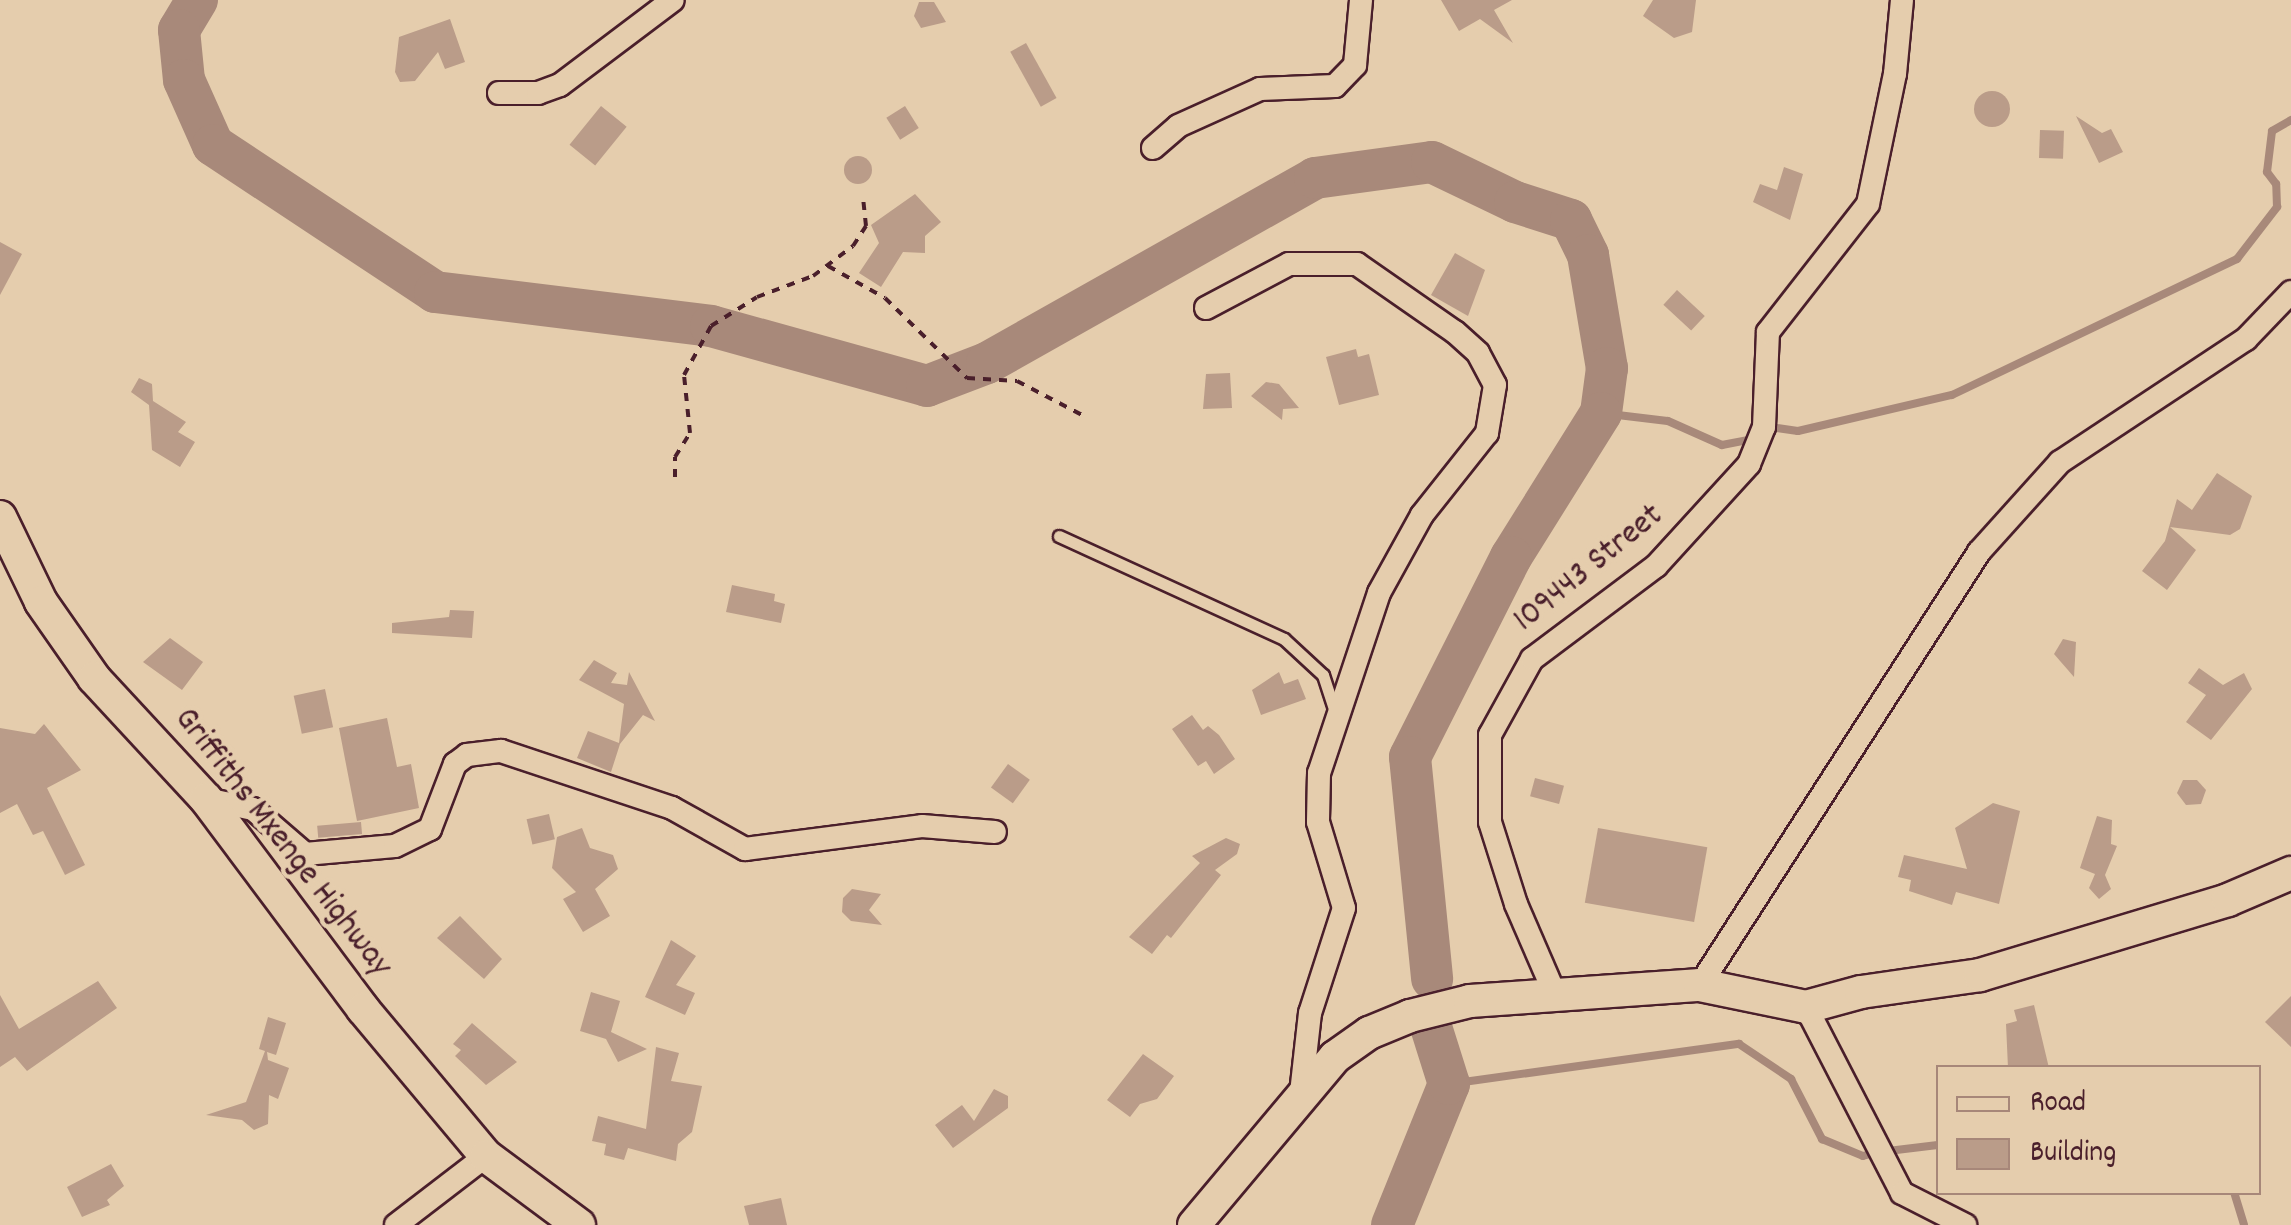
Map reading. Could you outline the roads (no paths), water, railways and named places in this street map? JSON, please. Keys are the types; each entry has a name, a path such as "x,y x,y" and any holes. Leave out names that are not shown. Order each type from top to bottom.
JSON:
{"street":[{"path":"498,92 538,93 560,85 673,0"},
{"path":"1153,148 1178,126 1260,89 1336,86 1355,65 1362,0"},
{"name":"109443 Street","path":"1554,992 1516,904 1490,822 1490,734 1532,659 1656,566 1749,464 1764,427 1768,332 1868,204 1895,74 1902,0"},
{"path":"1206,308 1289,264 1357,264 1455,332 1478,353 1495,385 1487,433 1422,515 1379,593 1336,718 1316,796 1344,908 1310,1013 1302,1094"},
{"path":"1700,985 1979,552 2060,462 2246,339 2291,292"},
{"name":"Griffiths Mxenge Highway","path":"0,518 41,602 94,678 206,799 363,1009 486,1156 579,1225"},
{"path":"206,799 253,809 305,854 394,846 430,829 454,764 467,755 501,751 672,808 745,848 922,826 995,832"},
{"path":"1194,1225 1244,1172 1302,1094 1358,1041 1410,1016 1470,1001 1554,992 1700,985 1806,1008 1862,992 1980,975 2228,900 2291,873"},
{"path":"1806,1008 1902,1193 1965,1225"},
{"path":"396,1225 486,1156"}],"lane":[{"path":"1059,536 1284,639 1322,675 1336,718"}],"waterway":[{"path":"197,0 179,30 184,80 213,145 435,292 711,326 927,386 987,363 1315,178 1432,162 1515,202 1571,220 1588,255 1607,368 1601,413 1511,557 1410,757 1432,979"},
{"path":"1777,428 1798,431 1952,395 2237,259 2277,207 2276,184 2267,172 2272,131 2291,120"},
{"path":"1601,413 1668,421 1722,445 1752,439"},
{"path":"1392,1225 1449,1084 1431,1027"},
{"path":"1449,1084 1739,1044 1791,1079 1822,1139 1863,1156 1877,1152"},
{"path":"1888,1151 1936,1145"},
{"path":"2235,1195 2244,1225"}]}
